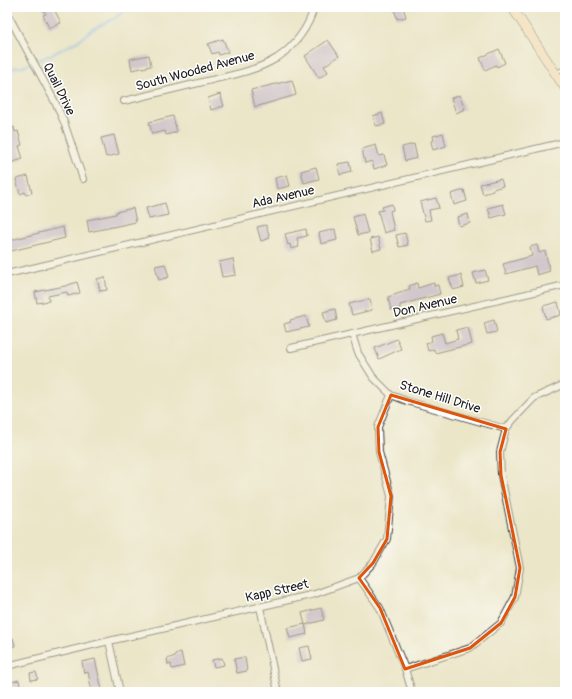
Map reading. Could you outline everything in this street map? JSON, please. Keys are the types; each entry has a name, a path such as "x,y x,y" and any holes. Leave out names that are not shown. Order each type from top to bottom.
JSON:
{"main road":[{"path":"512,7 565,88"}],"street":[{"name":"South Wooded Avenue","path":"124,101 232,75 267,63 277,58 296,40 306,28 314,7"},
{"name":"Quail Drive","path":"7,13 55,102 64,122 83,179"},
{"name":"Ada Avenue","path":"7,274 565,142"},
{"name":"Don Avenue","path":"291,348 565,284"},
{"name":"Stone Hill Drive","path":"352,334 358,353 373,377 391,394 407,401 506,429"},
{"path":"405,669 470,648 501,623 515,597 520,568 500,475 500,452 506,429 534,398 565,384"},
{"name":"Kapp Street","path":"7,666 315,594 358,578 373,563 387,539 391,496 379,452 378,427 391,394"},
{"path":"358,578 380,608 405,669 412,692"},
{"path":"260,606 278,692"},
{"path":"109,641 120,692"}],"lane":[{"path":"555,73 565,68"}],"highlighted area":[{"path":"391,395 506,429 500,452 501,475 520,568 515,597 501,623 470,648 405,669 380,608 359,578 373,563 387,539 391,496 379,452 378,427"}],"building":[{"path":"42,7 53,7 61,23 49,28 43,15 46,14"},
{"path":"403,7 406,17 397,19 394,8"},
{"path":"223,39 228,52 219,55 218,52 212,54 208,44"},
{"path":"328,40 339,56 324,66 328,72 319,78 305,56"},
{"path":"499,49 505,63 485,70 480,58"},
{"path":"149,55 151,66 132,70 130,59"},
{"path":"292,80 296,95 255,107 251,90"},
{"path":"220,94 224,106 211,110 208,98"},
{"path":"459,95 465,109 456,113 451,98"},
{"path":"382,113 385,124 376,126 373,116"},
{"path":"173,116 177,132 166,135 165,131 152,134 149,122"},
{"path":"14,127 15,132 18,131 22,145 19,146 23,159 10,163 7,150 7,129"},
{"path":"443,133 446,146 433,150 431,141 434,140 433,136"},
{"path":"114,135 119,154 106,157 101,138"},
{"path":"414,144 417,158 405,161 402,147"},
{"path":"376,145 379,156 384,155 387,165 374,169 372,161 365,163 362,149"},
{"path":"350,162 352,172 340,175 338,164"},
{"path":"316,167 319,179 304,183 301,171"},
{"path":"287,175 290,186 277,189 275,178"},
{"path":"28,176 32,193 26,195 25,192 20,194 16,179"},
{"path":"501,179 503,186 483,194 480,184"},
{"path":"464,190 467,201 454,205 451,194"},
{"path":"436,198 439,208 429,210 431,220 425,221 420,202"},
{"path":"165,203 168,215 149,219 146,208"},
{"path":"392,204 393,210 390,211 394,230 384,233 378,211 383,210 382,207"},
{"path":"503,204 506,214 491,218 488,208"},
{"path":"133,208 136,222 89,232 87,220 116,214 116,212"},
{"path":"363,214 368,233 358,235 353,217"},
{"path":"468,214 470,223 459,226 457,217"},
{"path":"266,225 270,238 261,241 257,227"},
{"path":"63,227 65,238 7,252 7,241"},
{"path":"306,229 307,236 297,238 299,247 291,249 290,244 288,245 285,234"},
{"path":"335,229 337,240 321,244 319,233"},
{"path":"405,233 408,245 399,247 396,235"},
{"path":"378,237 381,249 373,251 370,239"},
{"path":"537,245 539,253 545,251 550,271 537,275 535,266 506,274 503,264 532,256 530,247"},
{"path":"233,259 236,275 222,277 219,262"},
{"path":"165,264 169,277 159,280 155,266"},
{"path":"485,270 488,280 476,283 473,273"},
{"path":"461,275 464,287 453,290 449,278"},
{"path":"105,277 107,290 100,291 97,279"},
{"path":"77,282 80,293 68,296 67,292 48,296 49,301 37,303 35,292"},
{"path":"417,283 418,288 434,283 434,286 438,285 440,294 400,305 400,308 391,310 388,297 410,289 409,286"},
{"path":"370,299 372,310 352,315 349,304"},
{"path":"558,302 561,315 546,319 543,306"},
{"path":"335,309 337,320 326,323 323,312"},
{"path":"306,316 309,327 286,332 284,324 291,322 290,320"},
{"path":"494,320 497,332 487,334 484,323"},
{"path":"468,327 472,344 435,353 434,349 428,351 426,343 432,341 431,336 442,333 445,343 458,339 456,330"},
{"path":"397,339 401,349 379,359 375,348"},
{"path":"321,608 324,620 305,625 302,613"},
{"path":"305,624 307,634 290,638 287,628"},
{"path":"13,638 15,646 7,648 7,639"},
{"path":"309,646 312,659 302,661 299,648"},
{"path":"181,652 184,666 172,669 171,664 168,665 167,659"},
{"path":"245,657 247,671 237,673 234,659"},
{"path":"222,658 224,665 214,667 212,660"},
{"path":"95,659 102,690 92,692 88,672 84,673 82,662"},
{"path":"36,672 38,679 31,680 30,673"},
{"path":"19,680 21,691 7,692 7,683"}],"waterway":[{"path":"7,72 16,67 22,67 53,54 78,41 93,29 115,18 129,7"}]}
